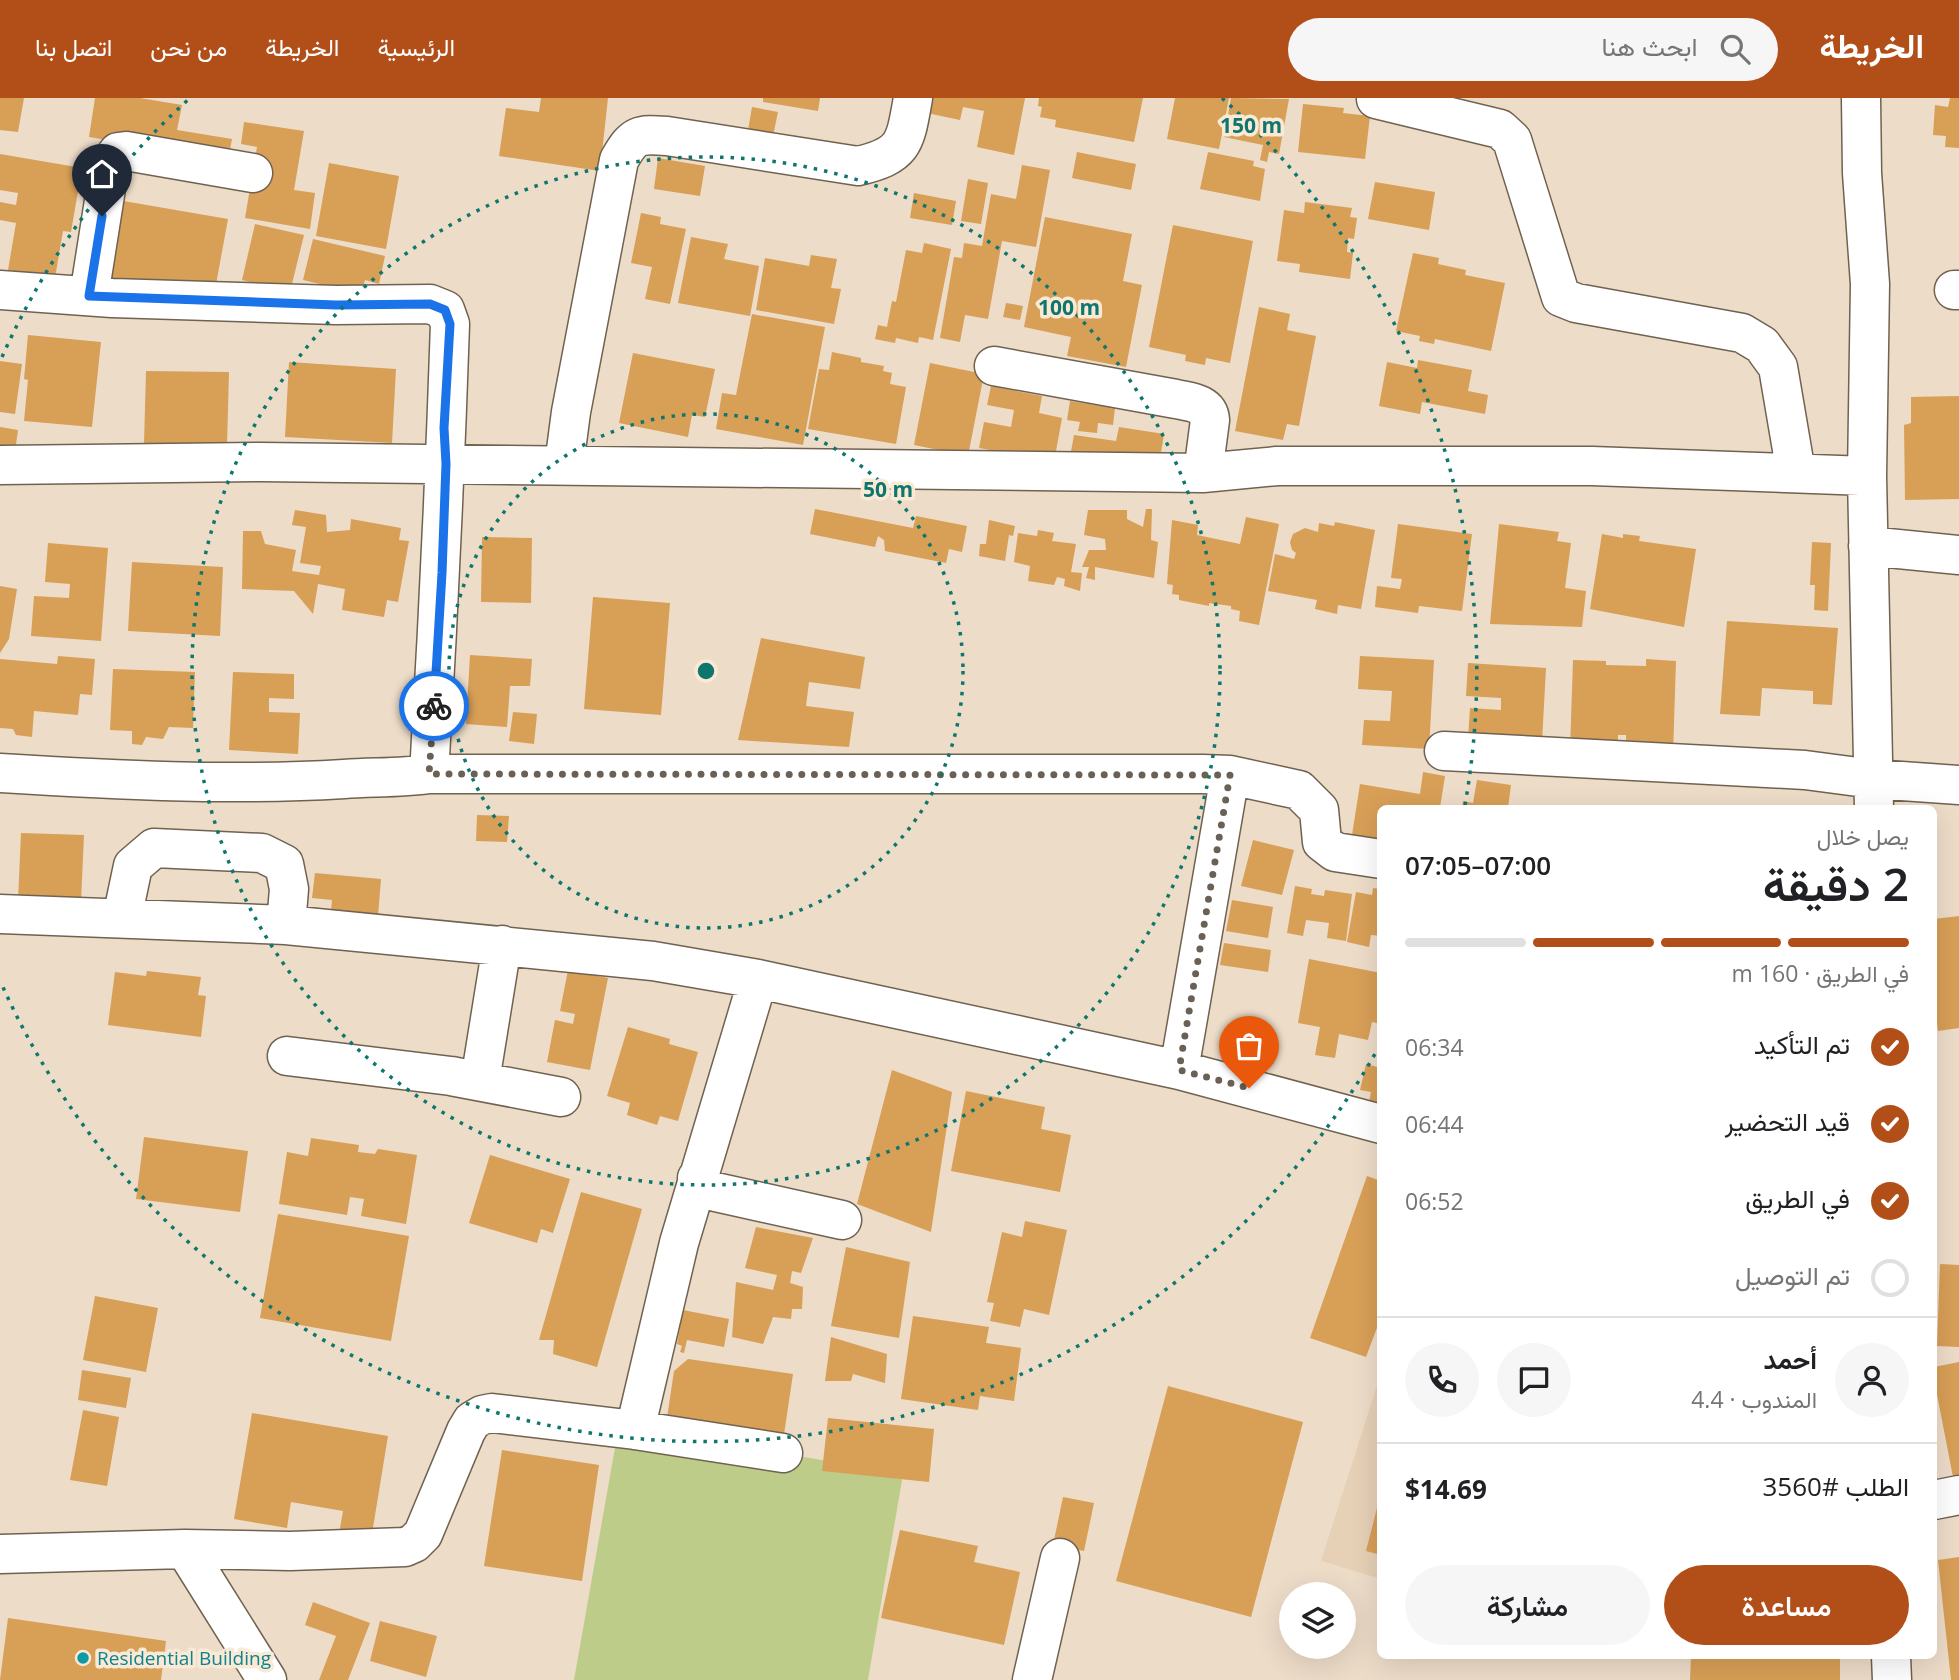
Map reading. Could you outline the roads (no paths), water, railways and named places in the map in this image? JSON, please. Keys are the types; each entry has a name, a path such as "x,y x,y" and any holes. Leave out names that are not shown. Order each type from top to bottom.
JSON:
{"street":[{"path":"564,465 571,412 618,160 630,140 643,134 667,136 858,166 881,161 898,151 907,131 913,98"},
{"path":"1375,98 1500,129 1512,140 1561,297 1576,303 1742,333 1762,345 1778,367 1796,473"},
{"path":"1861,98 1870,284 1867,476 1874,794"},
{"path":"89,296 110,163 118,152 126,151 253,173"},
{"path":"0,290 336,305 430,304 445,310 450,324 444,428 446,464 429,774"},
{"path":"994,366 1176,399 1204,407 1210,421 1203,473"},
{"path":"0,465 260,461 1203,473 1277,466 1565,466 1867,476"},
{"path":"1868,546 1959,555"},
{"path":"1444,751 1805,770 1874,794 1959,785"},
{"path":"0,773 104,779 272,783 404,778 429,774 1230,775 1299,790 1320,810 1322,842 1335,852 1377,858"},
{"path":"1179,1070 1230,775"},
{"path":"122,918 133,866 154,848 206,849 262,853 284,864 289,889 286,925"},
{"path":"0,914 286,925 653,961 758,979 1179,1070 1377,1123"},
{"path":"480,1081 502,945"},
{"path":"635,1430 679,1243 758,979"},
{"path":"287,1056 480,1081 561,1097"},
{"path":"697,1178 702,1189 842,1220"},
{"path":"0,1554 405,1547 423,1534 472,1421 492,1413 635,1430 783,1453"},
{"path":"1937,1499 1959,1495"},
{"path":"185,1549 267,1680"},
{"path":"1032,1680 1060,1559"},
{"path":"1891,1659 1892,1680"}],"place":[{"name":"Residential Building","path":"83,1658"}]}
